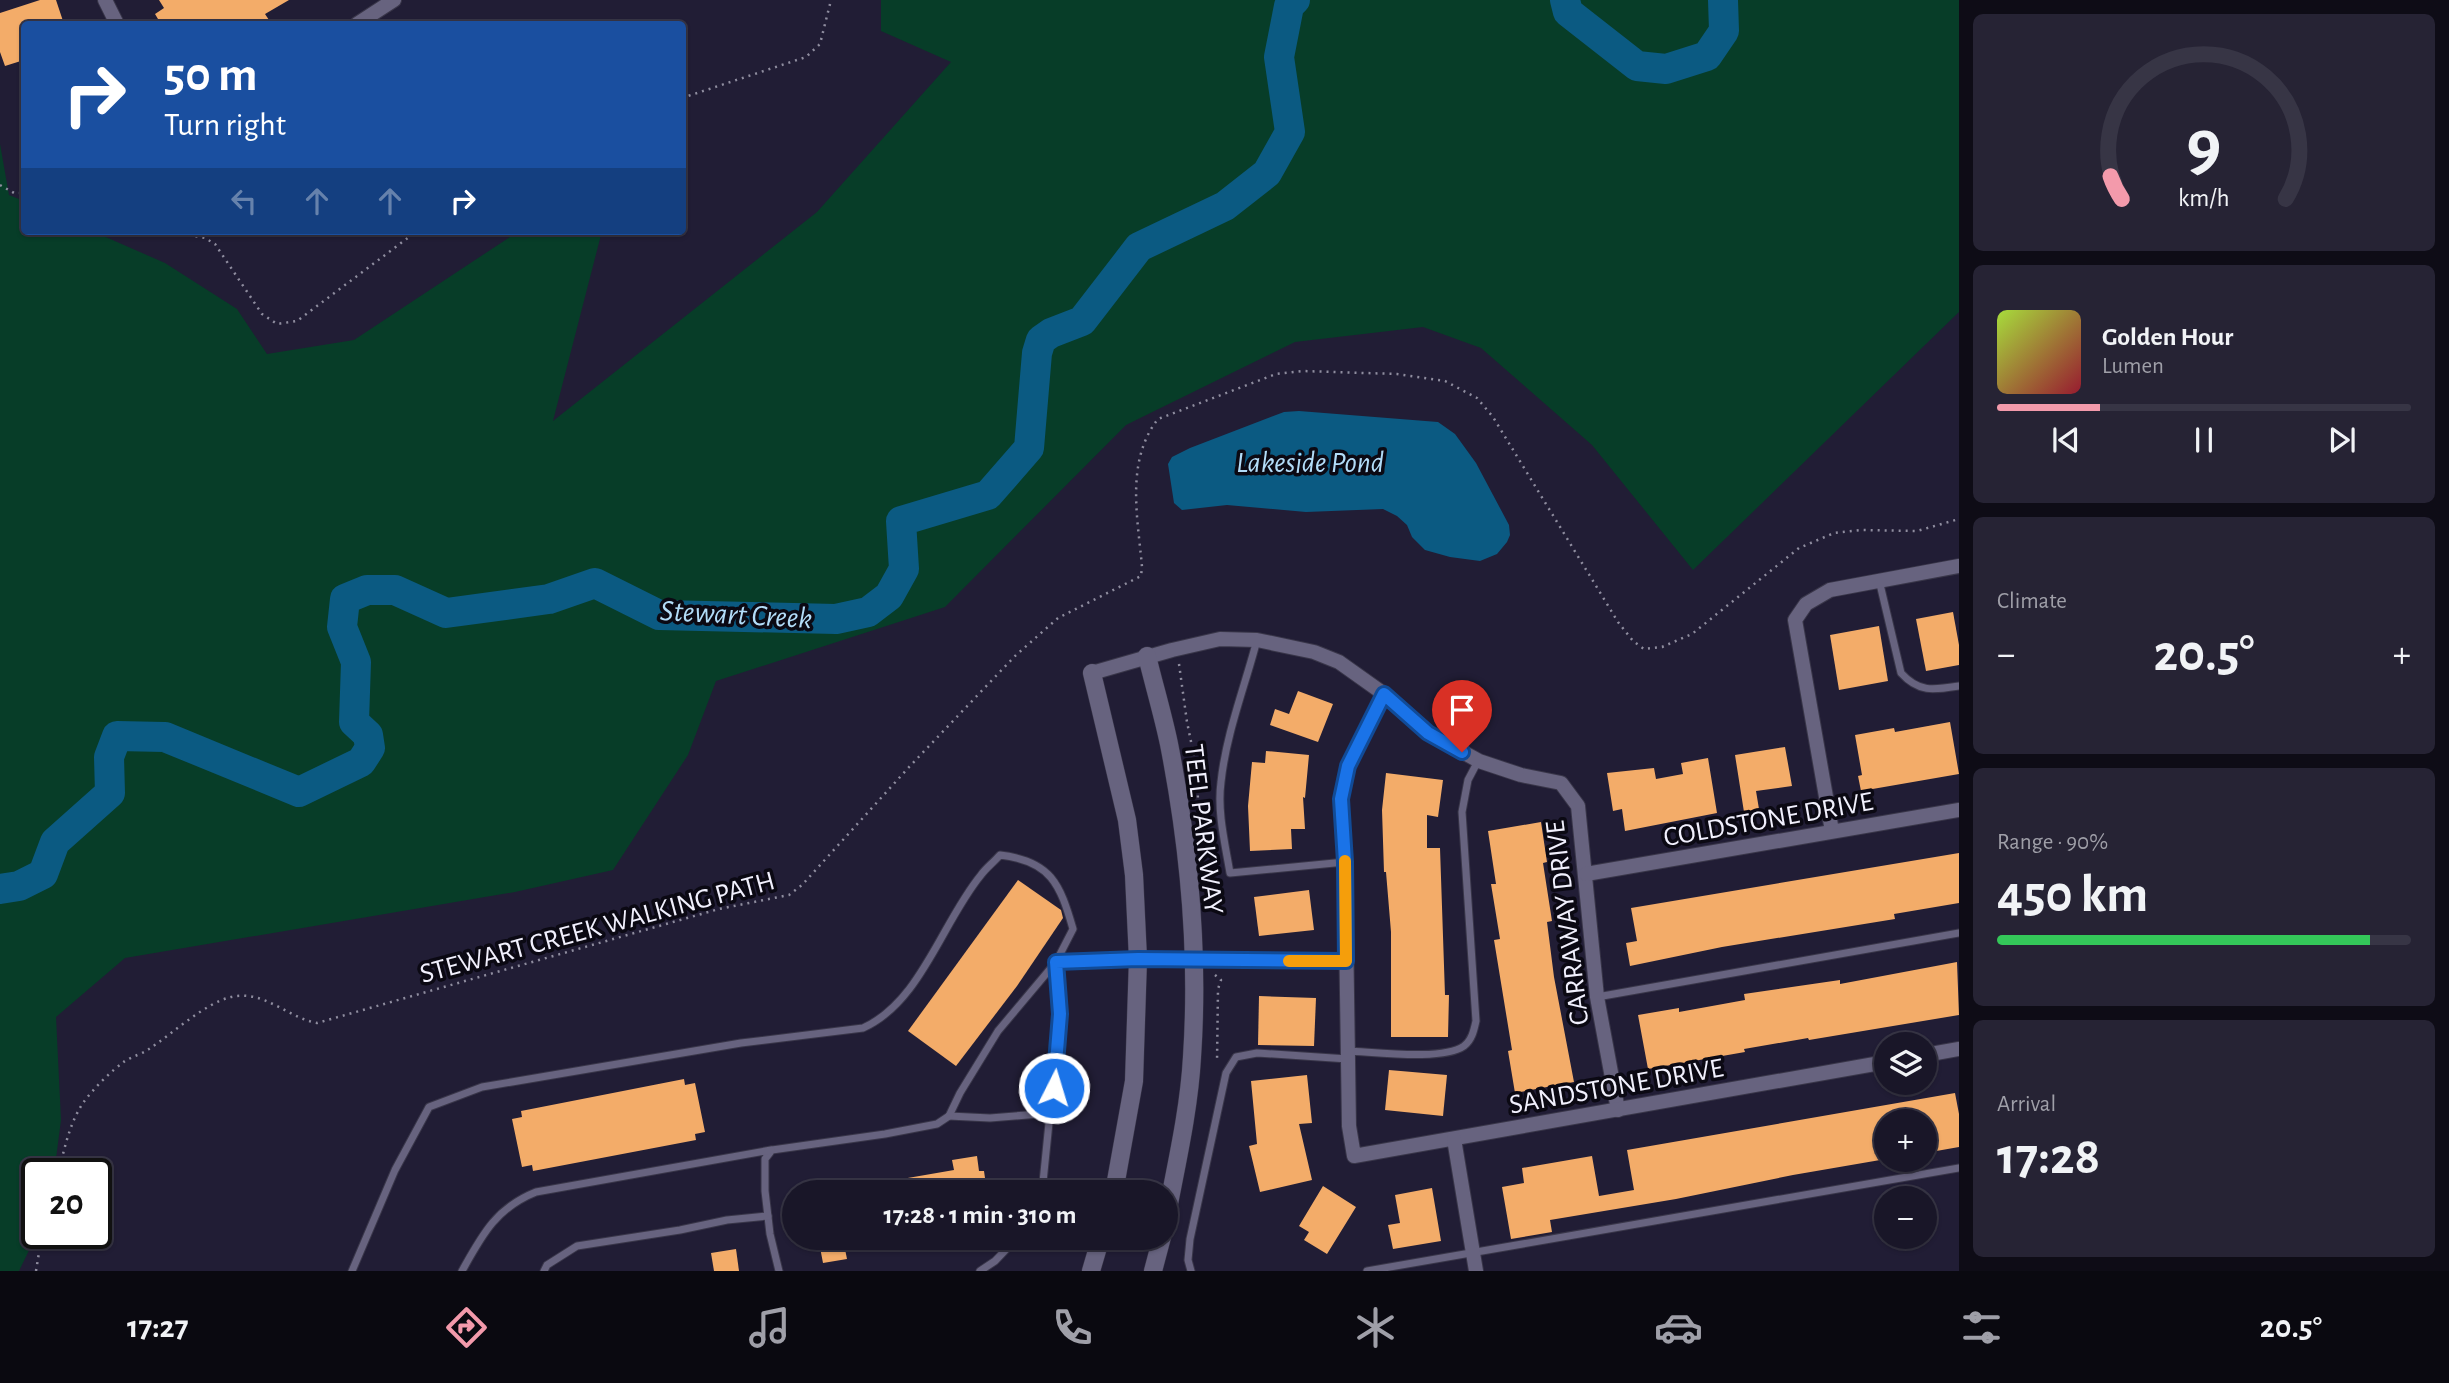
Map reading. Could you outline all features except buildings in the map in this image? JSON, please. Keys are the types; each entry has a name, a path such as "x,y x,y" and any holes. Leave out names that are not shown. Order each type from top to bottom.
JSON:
{"street":[{"path":"105,0 116,21"},
{"path":"362,21 394,0"},
{"path":"1832,831 1795,620 1806,604 1830,590 1959,566"},
{"name":"CARRAWAY DRIVE","path":"1092,673 1147,656 1220,639 1257,640 1314,652 1339,663 1384,694 1428,733 1479,761 1521,775 1561,783 1578,806 1597,997 1618,1110"},
{"name":"TEEL PARKWAY","path":"1147,656 1169,743 1184,836 1191,904 1192,1056 1187,1106 1173,1180"},
{"path":"1092,673 1127,820 1134,875 1138,959 1134,1081 1116,1180"},
{"path":"1348,1055 1345,862 1341,799 1348,766 1384,694"},
{"name":"COLDSTONE DRIVE","path":"1586,874 1959,810"},
{"path":"1138,959 1346,961"},
{"path":"1937,1053 1959,1049"},
{"name":"SANDSTONE DRIVE","path":"1348,1055 1349,1126 1354,1156 1874,1064"},
{"path":"1454,1139 1476,1271"},
{"path":"1091,1271 1097,1250"},
{"path":"1153,1271 1159,1250"}],"lane":[{"path":"1878,580 1901,673 1911,684 1928,690 1959,686"},
{"path":"1257,640 1220,783 1220,813 1230,873 1345,862"},
{"path":"1191,1271 1188,1261 1190,1239 1226,1073 1236,1057 1256,1053 1435,1055 1465,1045 1473,1036 1476,1021 1462,812 1468,780 1479,761"},
{"path":"352,1271 395,1170 429,1107 482,1087 741,1043 863,1028 880,1020 903,998 980,875 1000,855 1022,858 1042,869 1054,880 1064,896 1073,929 1056,962 999,1031 960,1093 949,1116 937,1124 772,1150 528,1196 500,1213 487,1229 462,1271"},
{"path":"1597,997 1959,933"},
{"path":"1056,962 1138,959"},
{"path":"1043,1180 1060,1014 1056,962"},
{"path":"949,1116 990,1118 1051,1113"},
{"path":"772,1150 765,1159 768,1216 779,1271"},
{"path":"1367,1271 1959,1168"},
{"path":"544,1271 547,1265 577,1246 727,1220 768,1216"},
{"path":"980,1271 1006,1250"}],"path":[{"path":"686,97 806,57 820,44 831,0"},
{"path":"0,186 14,193 21,193"},
{"path":"189,235 205,238 215,244 262,314 277,324 297,321 412,235"},
{"name":"STEWART CREEK WALKING PATH","path":"62,1158 69,1131 83,1104 105,1080 124,1062 146,1051 211,1006 232,997 256,997 302,1020 317,1023 719,909 789,895 802,886 1015,656 1058,618 1141,576 1143,567 1136,474 1148,432 1158,419 1276,374 1302,371 1397,374 1445,381 1477,398 1493,417 1618,622 1633,641 1644,649 1662,646 1692,634 1799,548 1834,533 1861,530 1917,531 1959,519"},
{"path":"36,1271 40,1249"}],"green space":[{"path":"881,0 1959,0 1959,312 1693,570 1592,445 1481,348 1423,327 1295,342 1126,425 945,607 716,681 688,755 613,870 515,892 125,958 56,1017 61,1120 56,1158 21,1158 21,1249 30,1249 19,1271 0,1271 0,144 9,195 21,200 21,235 101,235 165,263 237,309 267,354 354,340 513,235 601,235 553,421 817,212 951,62 881,31"}],"water":[{"name":"Lakeside Pond","path":"1284,412 1438,422 1455,434 1476,463 1509,525 1510,535 1507,542 1497,554 1480,561 1425,550 1412,537 1407,525 1383,509 1306,512 1227,505 1182,510 1174,503 1168,464 1172,457"}],"waterway":[{"name":"Stewart Creek","path":"0,889 19,886 43,874 55,842 110,793 109,757 117,736 165,737 299,792 361,762 370,748 368,735 354,722 356,662 342,627 345,599 367,590 395,590 446,613 549,599 595,583 659,615 836,619 868,612 889,596 904,569 901,521 988,495 1029,448 1037,353 1041,340 1051,333 1082,321 1139,247 1225,206 1267,173 1290,132 1279,57 1289,6 1295,0"},
{"name":"Stewart Creek","path":"1565,0 1568,12 1637,66 1666,69 1707,56 1724,31 1723,0"}],"slow traffic":[{"path":"1289,961 1346,961 1345,861"}],"route":[{"path":"1054,1088 1060,1014 1056,962 1138,959 1346,961 1341,799 1348,766 1384,694 1428,733 1462,752"}]}
